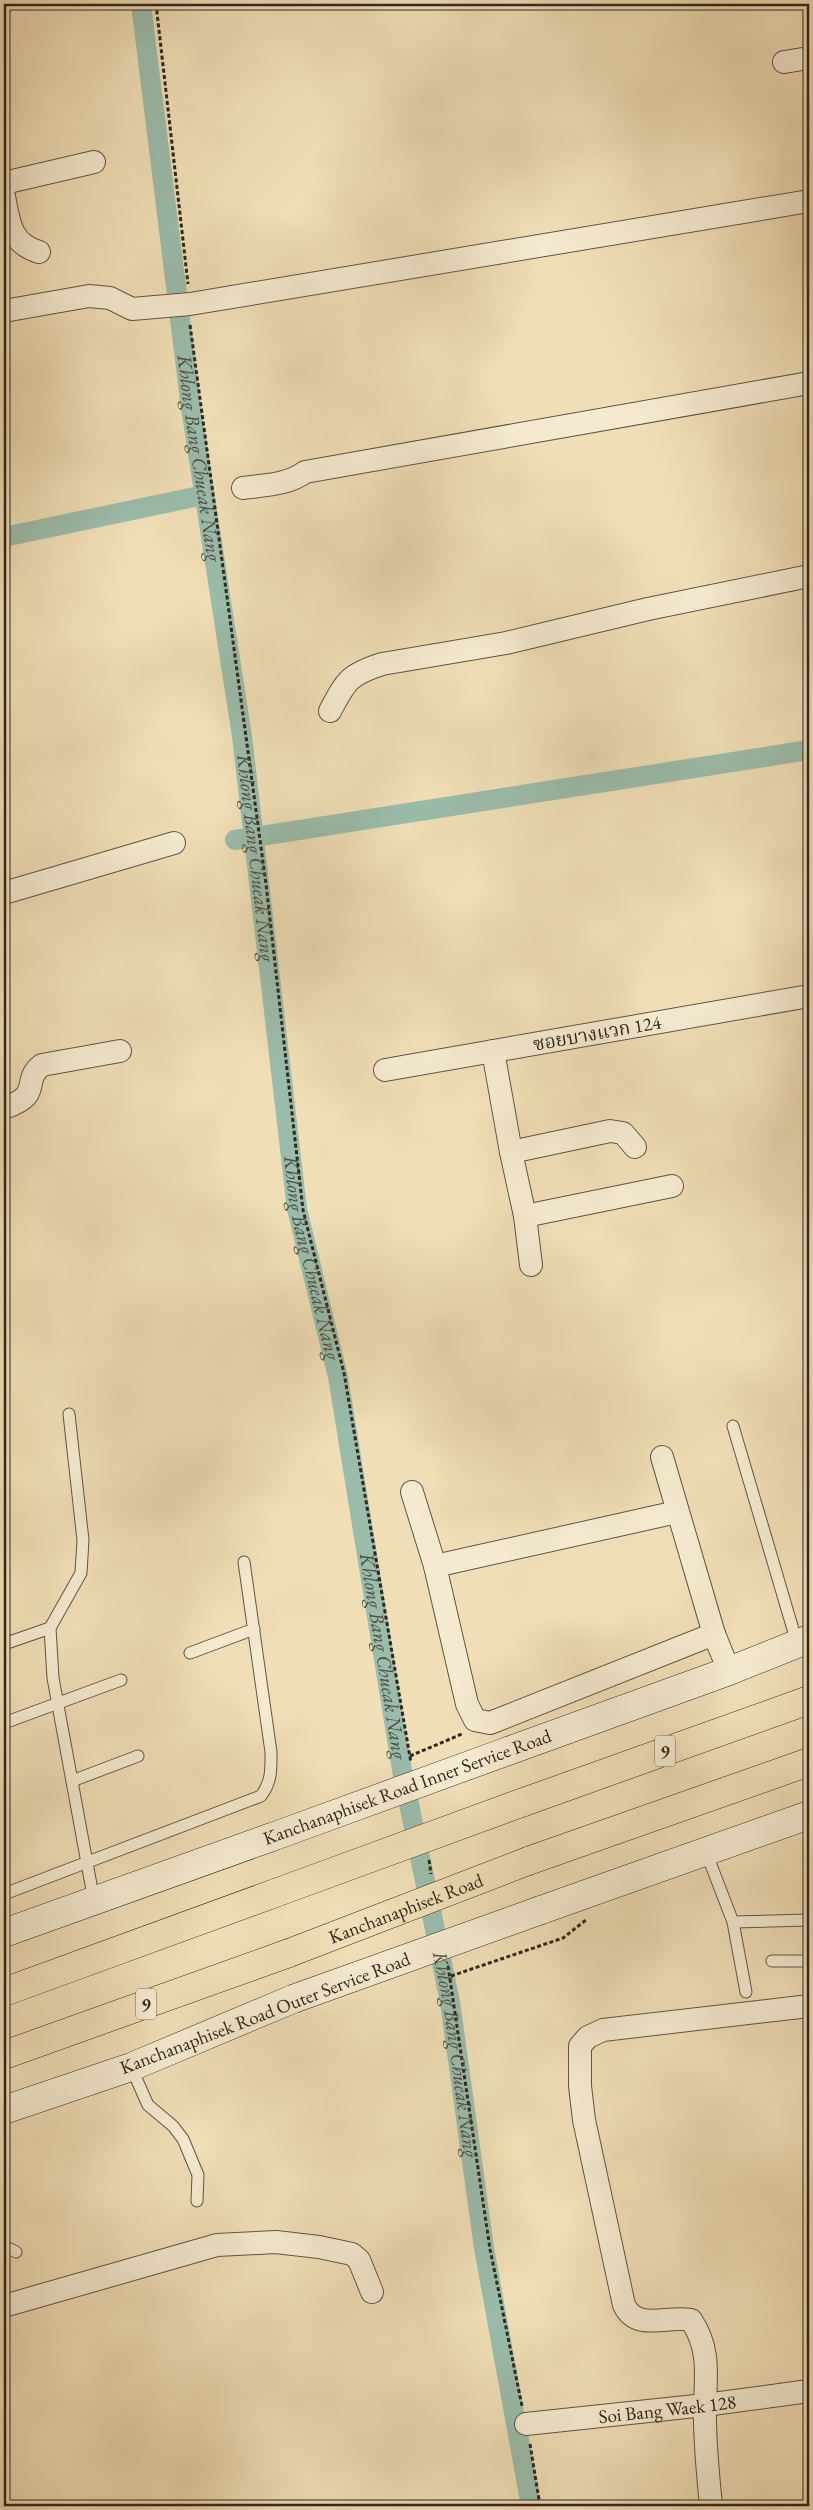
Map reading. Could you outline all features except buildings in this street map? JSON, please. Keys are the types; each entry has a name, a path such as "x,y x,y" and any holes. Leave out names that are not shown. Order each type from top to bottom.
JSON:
{"highway":[{"name":"9","path":"4,1992 809,1700"},
{"name":"Kanchanaphisek Road","path":"4,2055 289,1953 528,1861 809,1762"}],"main road":[{"name":"Kanchanaphisek Road Inner Service Road","path":"4,1933 729,1671 803,1641"},
{"name":"Kanchanaphisek Road Outer Service Road","path":"4,2110 131,2067 293,1999 809,1815"},
{"path":"4,2102 50,2093"}],"street":[{"path":"784,62 809,58"},
{"path":"4,183 94,162"},
{"path":"4,196 11,230 25,248 40,252"},
{"path":"4,311 89,296 110,298 132,309 190,304 809,201"},
{"path":"243,488 287,482 296,479 305,472 809,383"},
{"path":"330,711 346,681 362,670 382,664 506,643 648,609 809,576"},
{"path":"4,893 174,843"},
{"name":"ซอยบางแวก 124","path":"385,1070 809,996"},
{"path":"4,1108 20,1103 29,1094 36,1070 42,1064 120,1051"},
{"path":"493,1051 511,1152 525,1216 531,1265"},
{"path":"511,1152 610,1131 623,1133 635,1147"},
{"path":"525,1216 672,1186"},
{"path":"662,1457 714,1634 729,1671"},
{"path":"412,1492 435,1566 467,1704 475,1720 490,1723 714,1634"},
{"path":"435,1566 677,1512"},
{"path":"711,2506 705,2405 707,2364 697,2329 691,2320 681,2318 651,2321 636,2319 628,2314 624,2306 584,2120 580,2086 580,2046 588,2037 603,2030 809,2006"},
{"path":"4,2306 217,2245 276,2242 319,2247 352,2254 359,2260 372,2292"},
{"name":"Soi Bang Waek 128","path":"526,2424 705,2405 809,2391"}],"lane":[{"path":"69,1414 83,1540 82,1573 50,1628 53,1678 94,1901"},
{"path":"733,1426 803,1641"},
{"path":"4,1894 261,1796 269,1785 272,1774 271,1752 244,1562"},
{"path":"4,1644 50,1628"},
{"path":"190,1653 254,1629"},
{"path":"4,1723 121,1680"},
{"path":"72,1782 138,1756"},
{"path":"706,1852 733,1922 746,1992"},
{"path":"733,1922 809,1920"},
{"path":"772,1961 809,1962"},
{"path":"131,2067 148,2105 173,2126 183,2139 198,2175 197,2201"},
{"path":"4,2246 16,2252"}],"path":[{"path":"156,4 190,304 192,347 266,884 303,1210 344,1373 411,1765"},
{"path":"410,1756 490,1723"},
{"path":"427,1850 432,1879"},
{"path":"450,1976 562,1938 586,1920"},
{"path":"448,1964 490,2249 537,2478 540,2506"}],"waterway":[{"name":"Khlong Bang Chueak Nang","path":"141,4 191,408 242,736 297,1209 338,1377 402,1770 450,2002 484,2248 531,2506"},
{"path":"4,537 204,495"},
{"path":"235,840 809,750"}]}
